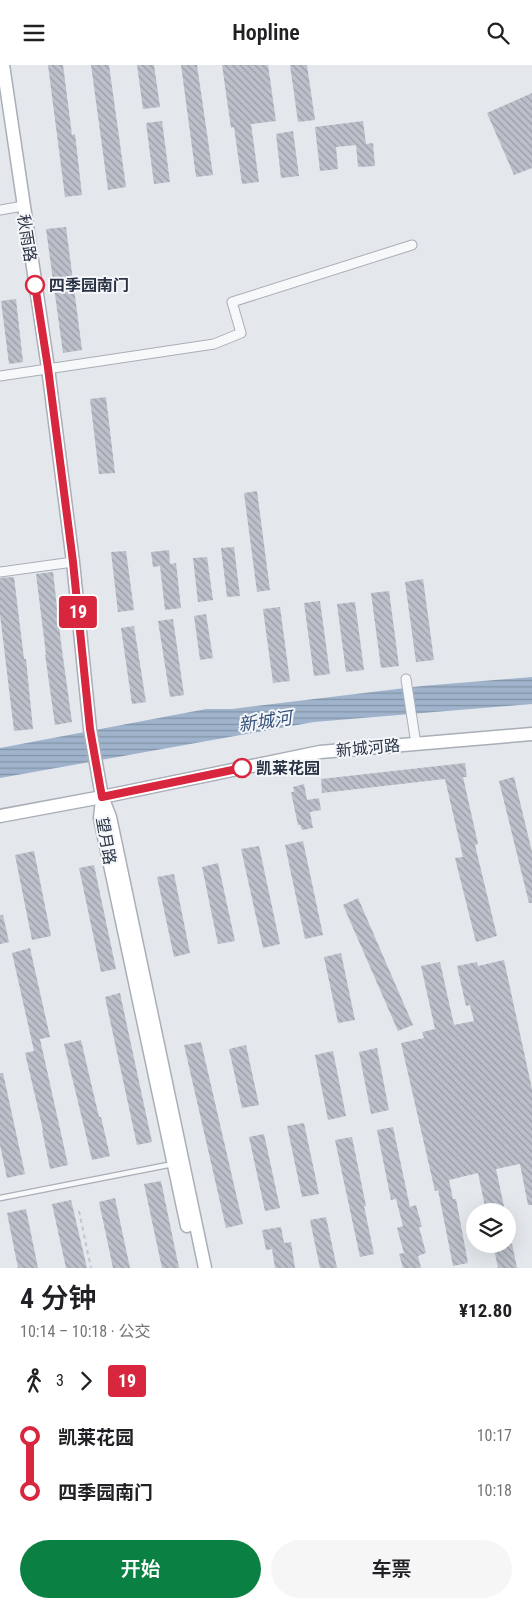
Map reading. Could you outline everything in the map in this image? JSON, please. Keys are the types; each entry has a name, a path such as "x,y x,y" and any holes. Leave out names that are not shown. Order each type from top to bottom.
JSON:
{"street":[{"name":"秋雨路","path":"3,65 48,368 73,562 90,729 102,797"},
{"path":"0,210 23,206"},
{"path":"0,376 214,345 241,333 232,302 412,245"},
{"path":"0,572 73,562"},
{"path":"406,679 416,744"},
{"name":"新城河路","path":"0,816 320,752 532,734"},
{"name":"望月路","path":"102,797 100,818 196,1268"},
{"name":"望月路","path":"102,797 112,826 205,1268"}],"lane":[{"path":"0,1198 174,1164"}],"path":[{"path":"80,1211 91,1268"}],"water":[{"name":"新城河","path":"532,677 532,704 314,722 0,778 0,748 206,709 232,709 422,686"}],"building":[{"path":"48,65 63,65 72,135 75,134 82,195 65,197"},
{"path":"91,65 109,65 126,187 108,190"},
{"path":"137,65 154,65 160,107 143,109"},
{"path":"181,65 197,65 213,175 196,177"},
{"path":"222,65 268,65 276,121 251,124 259,182 242,184 234,127 231,128"},
{"path":"290,65 307,65 315,120 298,122"},
{"path":"532,93 532,168 514,175 487,113"},
{"path":"162,121 170,182 154,184 146,123"},
{"path":"363,121 366,144 373,143 375,166 358,167 356,145 336,147 338,169 320,171 315,127"},
{"path":"293,131 299,176 281,178 276,134"},
{"path":"66,227 82,350 63,353 46,229"},
{"path":"16,299 23,362 9,364 1,301"},
{"path":"106,397 115,473 99,474 90,399"},
{"path":"257,491 270,590 257,592 244,493"},
{"path":"234,547 240,596 227,597 221,548"},
{"path":"169,550 170,564 176,563 181,608 165,610 160,566 153,567 151,552"},
{"path":"126,551 134,610 118,612 111,552"},
{"path":"207,557 213,600 198,602 193,558"},
{"path":"53,572 72,722 55,725 36,574"},
{"path":"14,577 24,659 26,659 33,729 14,731 0,614 0,578"},
{"path":"423,579 434,660 416,662 405,582"},
{"path":"389,591 399,666 381,668 371,593"},
{"path":"320,601 330,674 314,676 304,603"},
{"path":"355,602 364,670 346,672 337,604"},
{"path":"280,607 290,681 273,683 263,609"},
{"path":"206,614 213,658 200,660 194,616"},
{"path":"173,619 184,695 170,697 158,621"},
{"path":"134,626 146,702 132,704 121,628"},
{"path":"465,763 467,777 463,777 478,844 475,845 497,936 476,942 455,858 463,857 445,779 322,793 321,779"},
{"path":"514,777 532,852 532,903 529,903 499,781"},
{"path":"304,784 307,800 319,798 321,810 310,812 313,828 302,830 300,825 298,825 291,792 294,792 293,787"},
{"path":"303,841 323,935 305,939 285,845"},
{"path":"259,846 280,944 263,948 241,849"},
{"path":"34,851 51,936 32,940 15,855"},
{"path":"218,863 235,941 218,944 202,867"},
{"path":"94,865 116,969 101,972 79,868"},
{"path":"174,874 190,953 174,957 157,877"},
{"path":"358,898 413,1025 398,1031 343,905"},
{"path":"0,915 3,915 9,942 0,944"},
{"path":"30,948 50,1037 40,1039 68,1165 50,1169 25,1053 34,1051 12,953"},
{"path":"341,953 355,1020 338,1023 324,957"},
{"path":"504,960 532,1089 532,1205 528,1205 520,1164 496,1169 503,1203 484,1203 478,1173 449,1180 453,1199 456,1199 468,1263 453,1266 438,1190 435,1191 401,1043 424,1038 422,1032 435,1029 421,966 440,962 454,1025 474,1021 470,1005 466,1006 457,966 477,962 478,966"},
{"path":"120,993 152,1142 137,1145 105,997"},
{"path":"81,1040 110,1156 92,1160 64,1044"},
{"path":"201,1042 243,1224 226,1228 184,1045"},
{"path":"246,1045 259,1105 242,1108 229,1049"},
{"path":"377,1048 389,1110 371,1114 359,1052"},
{"path":"333,1051 346,1116 328,1120 315,1055"},
{"path":"0,1073 3,1073 25,1174 7,1178 0,1145"},
{"path":"304,1123 319,1194 302,1197 287,1126"},
{"path":"393,1127 410,1207 416,1205 422,1227 419,1227 426,1253 418,1256 421,1268 403,1268 399,1254 404,1253 397,1228 403,1226 396,1199 391,1200 377,1130"},
{"path":"264,1134 280,1208 265,1211 249,1137"},
{"path":"352,1137 374,1254 360,1257 335,1140"},
{"path":"161,1181 179,1268 162,1268 144,1184"},
{"path":"115,1198 130,1268 113,1268 99,1202"},
{"path":"71,1200 87,1268 66,1268 52,1204"},
{"path":"26,1209 38,1268 18,1268 7,1213"},
{"path":"326,1217 337,1268 320,1268 310,1220"},
{"path":"281,1227 284,1243 291,1242 295,1268 275,1268 272,1249 266,1250 262,1230"},
{"path":"495,1253 514,1253 517,1268 498,1268"}],"bus line":[{"name":"19","path":"35,285 48,368 73,562 90,729 102,797 242,768"}],"place":[{"name":"四季园南门","path":"35,285"},
{"name":"凯莱花园","path":"242,768"}]}
